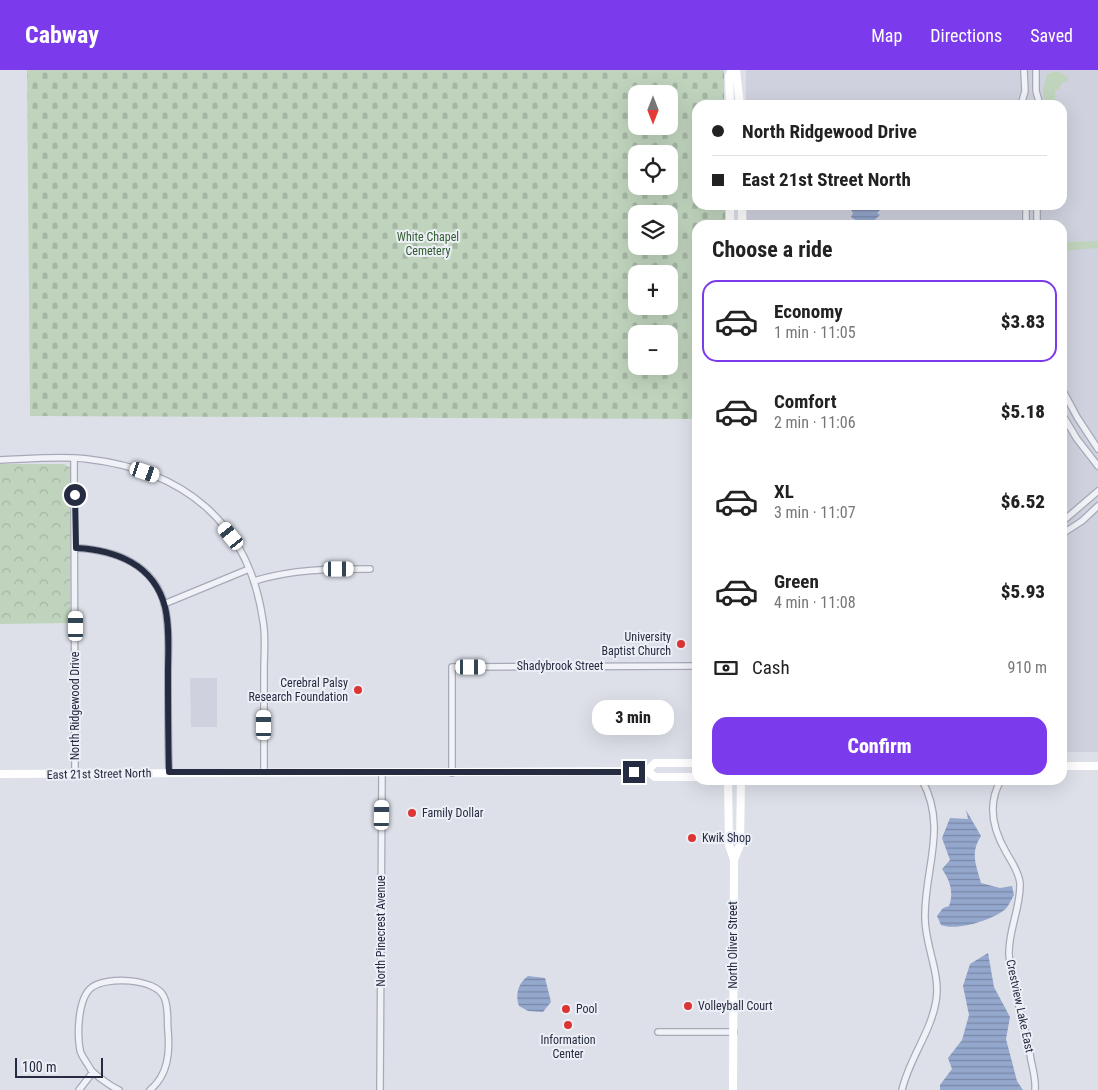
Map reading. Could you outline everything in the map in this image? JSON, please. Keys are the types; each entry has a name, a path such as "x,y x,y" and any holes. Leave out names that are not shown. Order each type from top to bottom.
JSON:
{"main road":[{"path":"730,100 732,70"},
{"path":"736,70 739,100"},
{"name":"East 21st Street North","path":"647,771 655,763 692,763"},
{"path":"1067,766 1098,766"},
{"name":"East 21st Street North","path":"0,774 647,771 656,777 692,777"},
{"name":"North Oliver Street","path":"728,785 729,845 734,860 733,1090"},
{"name":"North Oliver Street","path":"734,860 740,845 741,785"}],"street":[{"path":"1022,100 1025,91 1024,70"},
{"path":"1036,70 1036,91 1039,100"},
{"path":"1067,399 1076,417 1098,449"},
{"path":"1067,422 1098,466"},
{"path":"0,460 74,459 127,465 164,478 188,491 198,499 242,548 254,581 264,622 264,772"},
{"name":"North Ridgewood Drive","path":"74,459 76,548 75,773"},
{"path":"1067,518 1098,491"},
{"path":"1067,531 1082,521 1098,506"},
{"path":"76,548 98,550 126,558 149,578 164,604 168,636 169,772"},
{"path":"164,604 249,569"},
{"path":"254,581 299,570 370,569"},
{"name":"Shadybrook Street","path":"452,773 452,667 692,666"},
{"name":"North Pinecrest Avenue","path":"380,1090 382,773"},
{"path":"902,1090 912,1058 934,1014 937,999 937,984 927,944 924,918 931,868 934,814 932,801 924,785"},
{"name":"Crestview Lake East","path":"999,785 993,797 992,814 995,829 1020,881 1019,898 1009,941 1010,957 1029,1044 1035,1090"},
{"path":"118,1090 93,1072 80,1051 80,1015 84,996 92,986 104,982 147,983 157,988 164,996 169,1037 166,1072 150,1090"},
{"path":"658,1032 734,1032"},
{"path":"79,1090 93,1072"}],"shaded area":[{"path":"746,70 1098,70 1098,752 1067,752 1067,220 747,220 747,210 1067,210 1067,100 746,100"},
{"path":"190,678 217,678 217,727 191,727"}],"green space":[{"name":"White Chapel Cemetery","path":"27,70 724,70 724,100 692,100 692,210 725,210 725,220 692,220 692,419 30,416"},
{"path":"1057,71 1068,77 1068,81 1062,83 1059,90 1055,90 1055,100 1046,100 1044,97 1043,93 1047,74"},
{"path":"1067,237 1068,242 1098,241 1098,248 1067,251"},
{"path":"0,464 64,464 71,468 70,623 0,624"}],"water":[{"path":"851,210 880,210 877,213 880,215 874,220 856,220 851,217 853,213"},
{"path":"966,810 981,836 975,854 981,883 1000,888 1012,886 1014,895 1005,910 997,915 964,926 947,927 941,925 937,916 943,908 949,906 951,896 949,882 942,869 950,860 942,838 950,818 968,819"},
{"path":"988,953 994,987 1010,1017 1006,1039 1017,1081 1023,1090 940,1090 940,1085 952,1069 948,1058 962,1040 969,1015 963,986 970,964"},
{"path":"528,976 545,978 551,1002 543,1012 528,1011 519,1006 518,990"}],"place":[{"name":"University Baptist Church","path":"681,644"},
{"name":"Cerebral Palsy Research Foundation","path":"358,690"},
{"name":"Family Dollar","path":"412,813"},
{"name":"Kwik Shop","path":"692,838"},
{"name":"Volleyball Court","path":"688,1006"},
{"name":"Pool","path":"566,1009"},
{"name":"Information Center","path":"568,1025"}],"route":[{"path":"75,495 76,548 98,550 126,558 138,566 149,578 156,587 165,606 168,636 169,772 634,772"}]}
